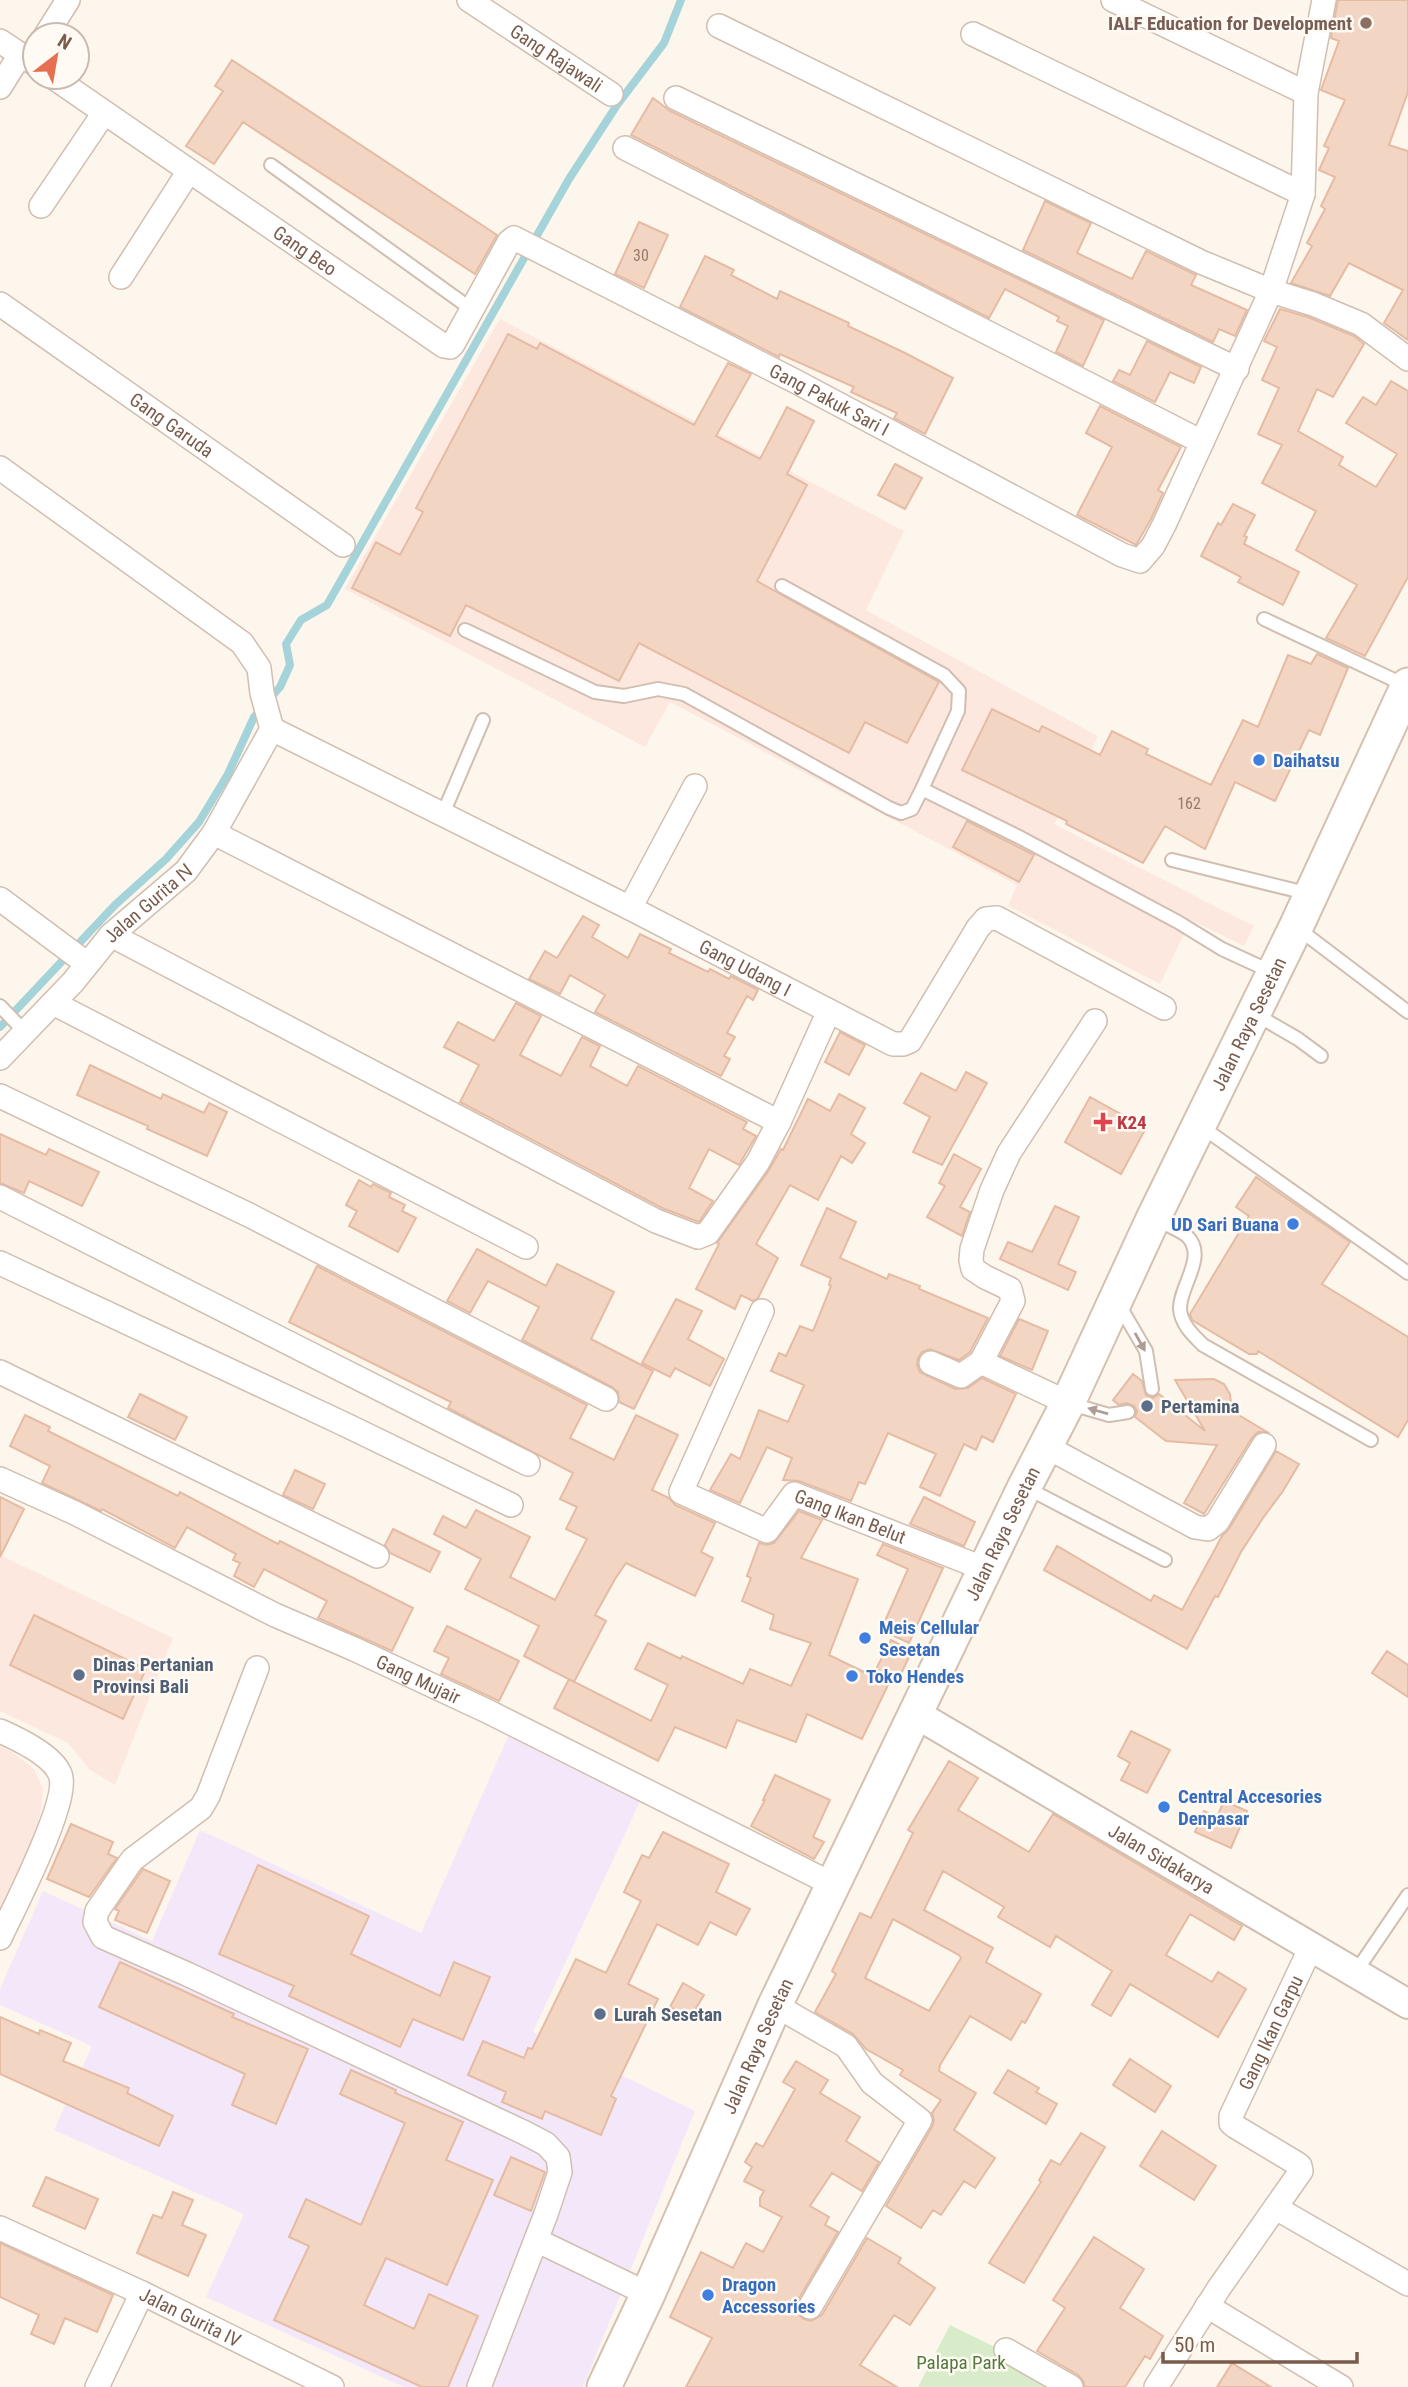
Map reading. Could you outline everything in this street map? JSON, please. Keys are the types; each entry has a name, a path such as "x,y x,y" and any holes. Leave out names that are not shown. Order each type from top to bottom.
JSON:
{"main road":[{"name":"Jalan Raya Sesetan","path":"604,2387 832,1884 1068,1403 1408,686"}],"street":[{"path":"55,21 68,0"},
{"name":"Gang Rajawali","path":"469,0 611,94"},
{"path":"1113,0 1306,93"},
{"path":"625,149 1202,442 1271,291 1303,194 1306,93 1324,0"},
{"path":"719,26 1201,262 1361,324 1408,359"},
{"path":"973,34 1303,194"},
{"path":"0,41 21,53"},
{"path":"0,87 21,67"},
{"name":"Gang Beo","path":"73,91 444,346 450,347 453,344 474,311 511,239 519,240"},
{"path":"676,98 1237,369"},
{"path":"41,206 104,113"},
{"path":"121,277 190,171"},
{"name":"Gang Pakuk Sari I","path":"519,240 793,380 1122,555 1140,561 1144,559 1158,535 1202,442"},
{"name":"Gang Garuda","path":"0,304 343,545"},
{"path":"0,468 243,643 258,668 271,725"},
{"name":"Gang Udang I","path":"271,725 442,816 630,908 893,1044 903,1045 910,1041 986,919 997,918 1164,1008"},
{"name":"Jalan Gurita IV","path":"0,1058 12,1018 53,1003 73,953 111,935 186,871 214,833 271,725"},
{"path":"630,908 695,786"},
{"path":"214,833 779,1122"},
{"path":"0,899 73,953"},
{"path":"111,935 656,1221 698,1237 708,1233 744,1184 779,1122 829,1012"},
{"path":"53,1003 526,1247"},
{"path":"931,1363 961,1376 981,1362 1013,1301 1010,1289 973,1269 972,1249 992,1190 1009,1153 1095,1021"},
{"path":"0,1096 249,1215 606,1399"},
{"path":"0,1197 528,1464"},
{"path":"0,1263 511,1505"},
{"name":"Gang Ikan Belut","path":"762,1311 681,1492 767,1531 794,1494 985,1569"},
{"path":"981,1362 1068,1403"},
{"path":"0,1371 377,1556"},
{"path":"1045,1446 1195,1527 1208,1529 1217,1522 1264,1445"},
{"name":"Gang Mujair","path":"0,1479 75,1513 275,1615 354,1648 487,1711 832,1884"},
{"path":"257,1668 208,1797 201,1808 132,1860 97,1911 95,1922 103,1937 546,2144 558,2157 560,2172 479,2387"},
{"name":"Jalan Sidakarya","path":"916,1714 1408,2004"},
{"path":"0,1731 18,1739 51,1761 63,1782 56,1812 0,1938"},
{"name":"Gang Ikan Garpu","path":"1276,2208 1299,2174 1300,2166 1236,2127 1231,2119 1311,1947"},
{"path":"775,2005 846,2046 872,2083 920,2120 810,2307"},
{"path":"1156,2387 1207,2306 1276,2208 1408,2284"},
{"path":"0,2228 142,2293"},
{"path":"536,2241 648,2294"},
{"name":"Jalan Gurita IV","path":"97,2387 142,2293 332,2387"},
{"path":"1207,2306 1340,2387"},
{"path":"1006,2350 1070,2387"}],"lane":[{"path":"271,165 474,311"},
{"path":"465,630 595,692 624,696 658,689 684,694 889,808 901,813 912,809 958,710 959,691 944,676 782,586"},
{"path":"1264,619 1408,686"},
{"path":"442,816 482,720"},
{"path":"922,789 1021,838 1178,922 1222,949 1274,973"},
{"path":"1172,860 1310,894"},
{"path":"1296,927 1408,1012"},
{"path":"1254,1014 1298,1039 1321,1056"},
{"path":"1199,1125 1408,1273"},
{"path":"1153,1219 1187,1236 1195,1247 1194,1260 1180,1308 1187,1329 1203,1345 1371,1440"},
{"path":"1116,1299 1146,1352 1152,1389"},
{"path":"1068,1403 1109,1415 1128,1412"},
{"path":"1025,1486 1164,1560"},
{"path":"1355,1973 1408,1895"}],"shaded area":[{"path":"500,319 904,531 866,610 1098,736 1054,824 1254,926 1244,946 1191,920 1160,984 1008,906 1017,885 670,702 645,747 345,589"},
{"name":"Dinas Pertanian Provinsi Bali","path":"0,1555 173,1638 115,1785 90,1770 68,1743 0,1711"},
{"path":"511,1730 644,1793 533,2032 695,2111 583,2387 404,2387 206,2297 244,2214 54,2130 92,2046 0,2005 0,1989 43,1891 152,1941 200,1830 421,1933"},
{"path":"0,1746 34,1769 43,1789 40,1815 17,1899 0,1932"}],"green space":[{"name":"Palapa Park","path":"950,2325 1005,2352 1066,2387 918,2387"}],"building":[{"path":"1338,0 1408,0 1408,92 1389,145 1408,151 1408,340 1384,323 1403,290 1349,263 1330,296 1291,283 1312,246 1307,243 1325,209 1321,206 1335,177 1319,170 1329,148 1324,146 1345,100 1321,90 1339,41 1331,38"},
{"path":"232,60 497,235 475,274 243,122 214,164 186,146 223,91 215,86"},
{"path":"653,98 670,111 1104,320 1083,366 1056,352 1068,326 1057,321 1059,317 1005,289 989,318 631,135"},
{"path":"1045,201 1091,223 1077,253 1132,279 1146,251 1196,275 1191,285 1247,310 1235,336 1219,329 1213,342 1023,250"},
{"path":"639,222 668,235 644,288 615,274"},
{"path":"705,256 734,270 731,275 777,299 780,291 849,323 848,326 953,378 925,434 894,418 897,413 851,392 854,387 780,354 779,357 680,307"},
{"path":"1280,309 1354,336 1364,344 1333,397 1317,389 1298,431 1343,457 1339,465 1376,487 1397,454 1346,423 1363,397 1376,405 1391,381 1408,391 1408,577 1365,656 1326,638 1357,585 1296,550 1316,511 1262,483 1282,445 1258,434 1279,388 1262,380 1277,347 1264,341"},
{"path":"508,334 537,349 540,343 694,425 728,363 751,374 716,436 760,459 787,407 814,421 787,474 807,485 757,581 939,682 907,743 865,722 849,753 639,643 619,681 466,605 450,636 352,588 376,542 400,555 423,512 416,508"},
{"path":"1147,341 1201,367 1194,383 1170,372 1155,402 1113,381 1119,370 1130,375"},
{"path":"1100,406 1181,447 1158,490 1163,493 1136,545 1077,515 1112,447 1086,433"},
{"path":"895,464 922,478 905,509 878,495"},
{"path":"1233,504 1255,515 1244,536 1247,537 1244,544 1299,572 1283,605 1238,582 1241,577 1201,556 1218,523 1221,525"},
{"path":"1317,654 1348,668 1320,735 1309,730 1275,801 1235,782 1205,849 1165,826 1143,863 1066,824 1067,821 962,770 992,709 1039,732 1042,726 1100,755 1112,731 1148,749 1146,754 1211,785 1243,720 1258,727 1288,655 1311,664"},
{"path":"967,821 1034,855 1019,882 953,847"},
{"path":"583,916 599,925 592,937 628,958 640,934 671,949 669,953 708,972 710,969 729,979 731,976 758,990 753,1000 747,996 727,1033 735,1037 724,1056 730,1059 721,1076 595,1012 605,995 570,975 560,994 529,979 545,951 557,958"},
{"path":"516,1003 541,1016 520,1055 561,1076 582,1037 600,1046 590,1066 627,1086 638,1066 747,1122 743,1129 756,1136 739,1165 709,1149 689,1188 713,1201 699,1222 662,1208 460,1102 479,1065 444,1047 458,1022 494,1041"},
{"path":"840,1032 865,1045 849,1075 825,1062"},
{"path":"90,1065 161,1099 163,1094 204,1113 209,1103 227,1112 207,1156 77,1095"},
{"path":"966,1072 987,1083 942,1165 913,1152 930,1117 904,1103 921,1073 956,1091"},
{"path":"839,1094 865,1108 851,1134 865,1143 852,1163 841,1156 818,1200 790,1185 756,1244 778,1258 758,1298 753,1301 741,1295 735,1309 696,1289 719,1244 717,1243 781,1149 783,1150 808,1099 830,1111"},
{"path":"1090,1097 1146,1128 1121,1174 1065,1142"},
{"path":"0,1134 46,1155 49,1149 99,1172 82,1206 29,1181 24,1193 0,1183"},
{"path":"954,1154 981,1169 960,1207 970,1212 962,1236 927,1217 945,1186 939,1183"},
{"path":"1256,1177 1350,1242 1322,1284 1408,1337 1408,1420 1398,1437 1258,1351 1257,1354 1249,1354 1192,1320 1190,1314 1249,1216 1236,1207"},
{"path":"359,1180 391,1193 389,1197 405,1205 402,1211 416,1218 398,1252 349,1226 357,1211 346,1205"},
{"path":"1055,1206 1079,1217 1058,1264 1076,1272 1068,1290 1000,1259 1008,1242 1032,1252"},
{"path":"827,1208 856,1222 840,1258 887,1279 889,1274 920,1286 919,1289 988,1318 970,1352 959,1360 930,1349 922,1352 918,1358 920,1372 955,1389 968,1388 982,1378 1016,1394 993,1442 982,1436 976,1450 964,1444 940,1496 920,1487 936,1454 888,1433 865,1484 859,1482 851,1501 799,1481 783,1480 792,1458 767,1447 740,1503 710,1490 731,1454 740,1459 759,1410 788,1422 804,1385 771,1371 779,1353 786,1356 800,1326 813,1331 831,1286 831,1278 801,1265"},
{"path":"477,1249 546,1286 557,1264 614,1292 591,1339 653,1371 634,1409 619,1402 618,1392 612,1387 522,1340 539,1307 488,1281 470,1313 447,1301"},
{"path":"317,1266 587,1405 570,1438 614,1460 636,1415 678,1435 652,1490 669,1498 675,1505 715,1523 701,1552 713,1558 695,1596 626,1563 595,1615 606,1621 574,1682 524,1656 539,1626 465,1589 481,1559 434,1534 443,1516 466,1528 476,1510 530,1537 510,1577 555,1600 587,1539 566,1529 577,1507 560,1499 573,1473 448,1408 451,1402 289,1322"},
{"path":"676,1299 702,1311 688,1339 724,1359 710,1386 675,1368 670,1377 642,1363"},
{"path":"1019,1319 1048,1331 1032,1370 1000,1356"},
{"path":"1133,1374 1142,1381 1146,1395 1153,1398 1159,1394 1205,1431 1175,1380 1214,1379 1224,1384 1230,1394 1232,1411 1267,1432 1258,1432 1252,1438 1204,1514 1184,1503 1217,1445 1166,1441 1135,1417 1137,1411 1134,1406 1127,1403 1119,1405 1113,1400"},
{"path":"140,1394 187,1417 175,1440 128,1417"},
{"path":"25,1415 50,1427 48,1431 178,1496 180,1492 278,1544 280,1541 413,1608 392,1651 318,1618 327,1601 264,1569 254,1587 234,1576 240,1563 233,1560 236,1554 187,1527 175,1548 102,1509 101,1511 42,1483 50,1466 10,1446"},
{"path":"1276,1451 1299,1464 1241,1552 1187,1649 1044,1570 1057,1546 1151,1601 1154,1595 1182,1610 1222,1536 1229,1529"},
{"path":"295,1470 325,1484 313,1509 283,1495"},
{"path":"0,1497 24,1509 0,1557"},
{"path":"924,1497 975,1522 964,1546 910,1524"},
{"path":"799,1511 822,1520 801,1558 858,1579 829,1655 890,1681 862,1739 807,1714 796,1742 737,1720 726,1748 675,1727 658,1761 554,1708 569,1679 651,1721 668,1685 635,1669 648,1643 743,1684 750,1669 791,1686 811,1643 770,1629 774,1615 742,1601 751,1578 747,1576 759,1543 774,1543"},
{"path":"393,1529 440,1552 430,1572 390,1553 385,1545"},
{"path":"883,1544 943,1568 909,1643 881,1630 908,1569 877,1555"},
{"path":"34,1615 146,1669 123,1719 10,1665"},
{"path":"447,1626 519,1661 499,1701 441,1674 449,1658 434,1651"},
{"path":"891,1640 912,1651 898,1680 876,1669"},
{"path":"1387,1651 1408,1665 1408,1697 1372,1673"},
{"path":"1131,1731 1170,1750 1147,1793 1121,1780 1130,1763 1118,1756"},
{"path":"949,1761 978,1778 958,1810 1029,1852 1053,1814 1242,1926 1234,1940 1190,1914 1166,1955 1212,1982 1218,1972 1246,1989 1218,2037 1130,1984 1111,2016 1092,2005 1112,1971 1056,1936 1050,1947 998,1917 1004,1907 943,1871 924,1910 993,1948 986,1962 1041,1994 1025,2023 1022,2021 1011,2040 970,2016 940,2065 939,2071 976,2093 954,2130 995,2158 975,2188 964,2181 941,2215 933,2210 921,2228 886,2206 932,2127 932,2113 941,2100 900,2075 903,2070 866,2049 853,2034 815,2012 836,1974 832,1971 860,1913 871,1918 913,1833 908,1830","holes":["893,1919 961,1958 929,2011 865,1978"]},
{"path":"775,1775 830,1800 813,1837 824,1842 814,1859 751,1826"},
{"path":"1224,1801 1247,1811 1231,1848 1195,1832 1204,1811 1217,1817"},
{"path":"71,1824 113,1842 108,1854 117,1858 89,1897 47,1879"},
{"path":"663,1832 729,1864 716,1892 750,1909 736,1935 710,1922 698,1945 657,1924 628,1984 658,1999 611,2096 616,2099 601,2135 545,2111 542,2119 502,2102 506,2092 468,2075 483,2041 524,2058 528,2048 532,2049 576,1959 606,1973 641,1901 624,1892 642,1855 649,1858"},
{"path":"258,1865 369,1916 351,1954 440,1996 454,1962 490,1977 463,2040 413,2019 400,2047 289,1996 294,1986 219,1954"},
{"path":"143,1869 170,1881 147,1933 115,1920 119,1911 115,1909"},
{"path":"120,1962 234,2014 232,2017 308,2049 276,2124 232,2105 245,2074 99,2007"},
{"path":"683,1983 704,1995 690,2018 670,2007"},
{"path":"0,2017 39,2034 40,2030 71,2043 63,2061 129,2088 127,2093 173,2116 159,2146 0,2074"},
{"path":"1130,2059 1171,2086 1155,2112 1113,2085"},
{"path":"796,2061 828,2080 820,2093 860,2117 846,2141 879,2162 862,2191 832,2173 810,2206 829,2217 825,2225 838,2232 798,2300 798,2314 811,2321 822,2315 867,2238 901,2258 898,2263 935,2288 910,2325 894,2315 860,2365 897,2387 686,2387 712,2338 670,2317 701,2252 733,2268 746,2243 763,2252 782,2217 760,2206 764,2191 744,2181 752,2167 745,2162 756,2143 763,2147 795,2089 783,2082"},
{"path":"351,2070 396,2090 395,2093 463,2122 446,2160 493,2180 447,2285 386,2258 364,2305 414,2329 429,2294 478,2316 448,2387 422,2387 274,2320 309,2246 289,2237 306,2199 361,2225 405,2123 340,2094"},
{"path":"1008,2070 1039,2088 1036,2092 1057,2104 1046,2124 994,2093"},
{"path":"1162,2131 1216,2166 1194,2200 1140,2166"},
{"path":"1081,2133 1105,2147 1024,2283 989,2263 1041,2182 1039,2180 1051,2160 1060,2165"},
{"path":"511,2157 545,2172 531,2211 494,2195"},
{"path":"46,2177 98,2199 85,2229 33,2206"},
{"path":"173,2192 193,2200 182,2225 206,2235 188,2276 137,2253 153,2215 162,2218"},
{"path":"1094,2237 1144,2269 1120,2308 1163,2336 1150,2359 1145,2356 1125,2387 1085,2387 1078,2375 1037,2351 1065,2308 1053,2300"},
{"path":"0,2243 113,2295 97,2332 65,2318 54,2344 31,2334 39,2315 0,2297"},
{"path":"1232,2363 1271,2387 1217,2387"}],"waterway":[{"path":"0,1027 115,905 166,859 199,822 228,774 254,717 280,687 290,665 286,644 301,620 327,605 569,179 617,105 664,43 681,0"}],"place":[{"name":"IALF Education for Development","path":"1366,23"},
{"name":"Daihatsu","path":"1259,760"},
{"name":"K24","path":"1103,1122"},
{"name":"UD Sari Buana","path":"1293,1224"},
{"name":"Pertamina","path":"1147,1406"},
{"name":"Meis Cellular Sesetan","path":"865,1638"},
{"name":"Dinas Pertanian Provinsi Bali","path":"79,1675"},
{"name":"Toko Hendes","path":"852,1676"},
{"name":"Central Accesories Denpasar","path":"1164,1807"},
{"name":"Lurah Sesetan","path":"600,2014"},
{"name":"Dragon Accessories","path":"708,2295"}]}
